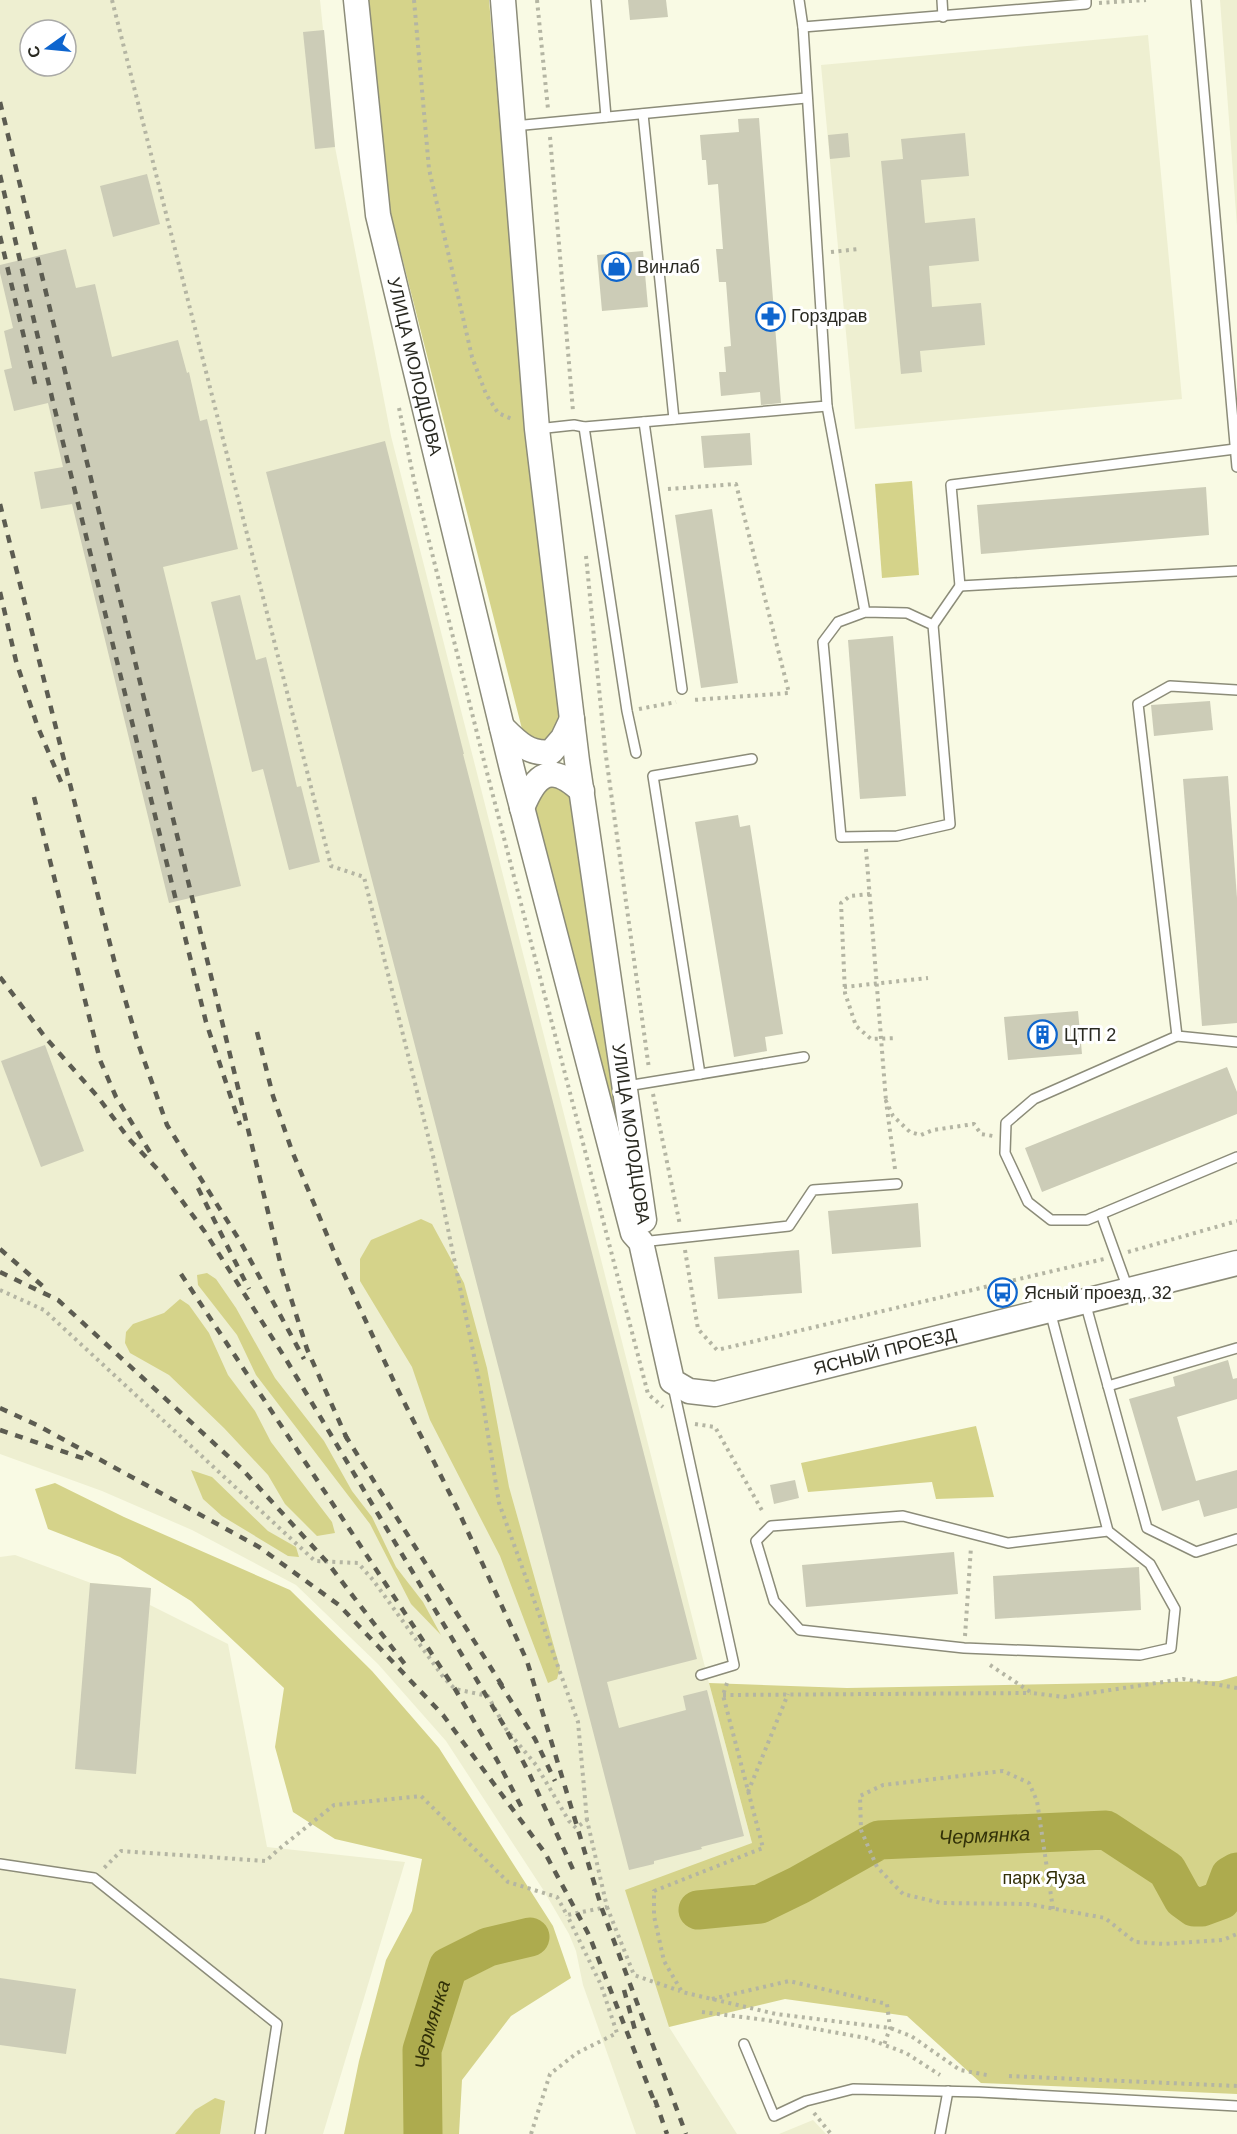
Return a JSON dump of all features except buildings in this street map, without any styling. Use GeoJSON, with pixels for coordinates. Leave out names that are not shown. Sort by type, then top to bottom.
{"type":"FeatureCollection","features":[{"type":"Feature","properties":{"kind":"street","name":"УЛИЦА МОЛОДЦОВА"},"geometry":{"type":"LineString","coordinates":[[356,0],[378,215],[522,808],[633,1233],[641,1242],[646,1234],[572,719],[537,429],[503,0]]}},
{"type":"Feature","properties":{"kind":"street"},"geometry":{"type":"LineString","coordinates":[[502,727],[521,746],[539,754],[551,752],[563,738],[572,719]]}},
{"type":"Feature","properties":{"kind":"street"},"geometry":{"type":"LineString","coordinates":[[522,808],[530,788],[542,776],[554,773],[569,779],[582,791]]}},
{"type":"Feature","properties":{"kind":"street"},"geometry":{"type":"LineString","coordinates":[[641,1242],[672,1381]]}},
{"type":"Feature","properties":{"kind":"street","name":"ЯСНЫЙ ПРОЕЗД"},"geometry":{"type":"LineString","coordinates":[[672,1381],[689,1391],[715,1394],[1237,1263]]}},
{"type":"Feature","properties":{"kind":"lane"},"geometry":{"type":"LineString","coordinates":[[596,0],[606,117]]}},
{"type":"Feature","properties":{"kind":"lane"},"geometry":{"type":"LineString","coordinates":[[799,0],[803,27],[806,98],[819,253],[827,406],[865,612]]}},
{"type":"Feature","properties":{"kind":"lane"},"geometry":{"type":"LineString","coordinates":[[942,0],[943,17]]}},
{"type":"Feature","properties":{"kind":"lane"},"geometry":{"type":"LineString","coordinates":[[1196,0],[1237,466]]}},
{"type":"Feature","properties":{"kind":"lane"},"geometry":{"type":"LineString","coordinates":[[803,27],[943,17],[1086,2]]}},
{"type":"Feature","properties":{"kind":"lane"},"geometry":{"type":"LineString","coordinates":[[514,126],[806,98]]}},
{"type":"Feature","properties":{"kind":"lane"},"geometry":{"type":"LineString","coordinates":[[643,114],[674,419]]}},
{"type":"Feature","properties":{"kind":"lane"},"geometry":{"type":"LineString","coordinates":[[537,429],[827,406]]}},
{"type":"Feature","properties":{"kind":"lane"},"geometry":{"type":"LineString","coordinates":[[644,422],[682,689]]}},
{"type":"Feature","properties":{"kind":"lane"},"geometry":{"type":"LineString","coordinates":[[584,427],[627,711],[636,753]]}},
{"type":"Feature","properties":{"kind":"lane"},"geometry":{"type":"LineString","coordinates":[[933,625],[907,613],[865,612],[838,622],[823,642],[841,837],[897,836],[950,824],[933,625],[960,586],[951,484],[1235,449]]}},
{"type":"Feature","properties":{"kind":"lane"},"geometry":{"type":"LineString","coordinates":[[960,586],[1237,571]]}},
{"type":"Feature","properties":{"kind":"lane"},"geometry":{"type":"LineString","coordinates":[[1177,1036],[1138,704],[1170,686],[1237,690]]}},
{"type":"Feature","properties":{"kind":"lane"},"geometry":{"type":"LineString","coordinates":[[700,1074],[653,776],[752,759]]}},
{"type":"Feature","properties":{"kind":"lane"},"geometry":{"type":"LineString","coordinates":[[1237,1042],[1177,1036],[1034,1099],[1006,1123],[1005,1154],[1028,1202],[1051,1220],[1087,1220],[1237,1157]]}},
{"type":"Feature","properties":{"kind":"lane"},"geometry":{"type":"LineString","coordinates":[[624,1086],[804,1057]]}},
{"type":"Feature","properties":{"kind":"lane"},"geometry":{"type":"LineString","coordinates":[[641,1242],[789,1226],[813,1190],[897,1184]]}},
{"type":"Feature","properties":{"kind":"lane"},"geometry":{"type":"LineString","coordinates":[[1101,1214],[1129,1291]]}},
{"type":"Feature","properties":{"kind":"lane"},"geometry":{"type":"LineString","coordinates":[[1085,1302],[1147,1528],[1196,1552],[1237,1539]]}},
{"type":"Feature","properties":{"kind":"lane"},"geometry":{"type":"LineString","coordinates":[[1050,1311],[1108,1531],[1150,1564],[1174,1609],[1172,1648],[1140,1655],[964,1648],[800,1630],[774,1601],[756,1541],[771,1526],[903,1516],[1008,1543],[1108,1531]]}},
{"type":"Feature","properties":{"kind":"lane"},"geometry":{"type":"LineString","coordinates":[[1108,1386],[1237,1348]]}},
{"type":"Feature","properties":{"kind":"lane"},"geometry":{"type":"LineString","coordinates":[[672,1381],[734,1665],[701,1675]]}},
{"type":"Feature","properties":{"kind":"lane"},"geometry":{"type":"LineString","coordinates":[[0,1864],[94,1878],[277,2024],[260,2134]]}},
{"type":"Feature","properties":{"kind":"lane"},"geometry":{"type":"LineString","coordinates":[[744,2044],[774,2116],[806,2101],[853,2089],[948,2091],[1237,2106]]}},
{"type":"Feature","properties":{"kind":"lane"},"geometry":{"type":"LineString","coordinates":[[940,2134],[948,2091]]}},
{"type":"Feature","properties":{"kind":"path"},"geometry":{"type":"LineString","coordinates":[[112,0],[331,866],[364,877],[433,1156],[480,1385],[499,1503],[578,1722],[587,1820],[607,1907],[634,1976],[682,1992],[776,2014],[890,2028],[912,2036],[960,2070],[986,2075],[1237,2086]]}},
{"type":"Feature","properties":{"kind":"path"},"geometry":{"type":"LineString","coordinates":[[414,0],[429,169],[472,357],[486,394],[498,413],[537,429]]}},
{"type":"Feature","properties":{"kind":"path"},"geometry":{"type":"LineString","coordinates":[[1086,2],[1146,0]]}},
{"type":"Feature","properties":{"kind":"path"},"geometry":{"type":"LineString","coordinates":[[819,253],[859,249]]}},
{"type":"Feature","properties":{"kind":"path"},"geometry":{"type":"LineString","coordinates":[[627,711],[684,701],[789,693],[736,484],[652,489]]}},
{"type":"Feature","properties":{"kind":"path"},"geometry":{"type":"LineString","coordinates":[[483,757],[648,1394],[680,1422],[715,1427],[771,1526]]}},
{"type":"Feature","properties":{"kind":"path"},"geometry":{"type":"LineString","coordinates":[[865,837],[886,1101],[897,1184]]}},
{"type":"Feature","properties":{"kind":"path"},"geometry":{"type":"LineString","coordinates":[[870,894],[850,896],[841,903],[845,993],[856,1026],[871,1039],[897,1038]]}},
{"type":"Feature","properties":{"kind":"path"},"geometry":{"type":"LineString","coordinates":[[844,987],[928,978]]}},
{"type":"Feature","properties":{"kind":"path"},"geometry":{"type":"LineString","coordinates":[[886,1101],[893,1116],[910,1132],[921,1135],[933,1130],[974,1124],[981,1134],[1006,1139]]}},
{"type":"Feature","properties":{"kind":"path"},"geometry":{"type":"LineString","coordinates":[[717,1350],[1116,1256],[1237,1221]]}},
{"type":"Feature","properties":{"kind":"path"},"geometry":{"type":"LineString","coordinates":[[0,1290],[44,1310],[315,1561],[358,1563],[373,1580],[444,1678],[455,1689],[488,1696],[506,1729],[537,1765],[569,1821],[576,1828],[587,1820]]}},
{"type":"Feature","properties":{"kind":"path"},"geometry":{"type":"LineString","coordinates":[[972,1535],[964,1648],[1032,1693]]}},
{"type":"Feature","properties":{"kind":"path"},"geometry":{"type":"LineString","coordinates":[[682,1992],[664,1961],[654,1916],[654,1891],[762,1848],[723,1695],[734,1665]]}},
{"type":"Feature","properties":{"kind":"path"},"geometry":{"type":"LineString","coordinates":[[723,1695],[1032,1693],[1064,1697],[1183,1678],[1237,1688]]}},
{"type":"Feature","properties":{"kind":"path"},"geometry":{"type":"LineString","coordinates":[[748,1793],[788,1694]]}},
{"type":"Feature","properties":{"kind":"path"},"geometry":{"type":"LineString","coordinates":[[1053,1909],[1037,1801],[1029,1783],[1003,1771],[883,1785],[860,1796],[861,1830],[877,1867],[903,1894],[941,1903],[1028,1904],[1053,1909],[1105,1918],[1136,1942],[1164,1944],[1223,1940],[1237,1934]]}},
{"type":"Feature","properties":{"kind":"path"},"geometry":{"type":"LineString","coordinates":[[94,1878],[121,1851],[266,1861],[334,1805],[421,1796],[508,1882],[557,1897],[601,1985],[617,2032],[577,2053],[550,2074],[531,2134]]}},
{"type":"Feature","properties":{"kind":"path"},"geometry":{"type":"LineString","coordinates":[[567,1916],[607,1907]]}},
{"type":"Feature","properties":{"kind":"path"},"geometry":{"type":"LineString","coordinates":[[711,1999],[789,1981],[887,2004],[890,2028],[884,2045]]}},
{"type":"Feature","properties":{"kind":"path"},"geometry":{"type":"LineString","coordinates":[[702,2012],[766,2020],[866,2038],[906,2053],[944,2078]]}},
{"type":"Feature","properties":{"kind":"shaded area"},"geometry":{"type":"Polygon","coordinates":[[[0,0],[320,0],[335,147],[391,436],[709,1683],[752,1843],[669,2027],[737,2134],[636,2134],[583,1985],[576,1951],[569,1934],[544,1891],[446,1741],[378,1664],[296,1585],[192,1530],[102,1491],[0,1454],[0,0]]]}},
{"type":"Feature","properties":{"kind":"shaded area"},"geometry":{"type":"Polygon","coordinates":[[[1220,0],[1237,0],[1237,226],[1220,0]]]}},
{"type":"Feature","properties":{"kind":"shaded area"},"geometry":{"type":"Polygon","coordinates":[[[1148,35],[1182,399],[855,429],[821,65],[1148,35]]]}},
{"type":"Feature","properties":{"kind":"shaded area"},"geometry":{"type":"Polygon","coordinates":[[[15,1555],[91,1583],[151,1588],[150,1605],[228,1644],[267,1847],[405,1862],[323,2134],[0,2134],[0,1557],[15,1555]]]}},
{"type":"Feature","properties":{"kind":"shaded area"},"geometry":{"type":"Polygon","coordinates":[[[813,2120],[826,2134],[779,2134],[813,2120]]]}},
{"type":"Feature","properties":{"kind":"green space"},"geometry":{"type":"Polygon","coordinates":[[[368,0],[489,0],[528,441],[566,718],[557,734],[542,743],[528,738],[522,729],[390,210],[368,0]]]}},
{"type":"Feature","properties":{"kind":"green space"},"geometry":{"type":"Polygon","coordinates":[[[912,481],[919,575],[882,578],[875,484],[912,481]]]}},
{"type":"Feature","properties":{"kind":"green space"},"geometry":{"type":"Polygon","coordinates":[[[557,784],[573,796],[619,1138],[534,803],[543,786],[557,784]]]}},
{"type":"Feature","properties":{"kind":"green space"},"geometry":{"type":"Polygon","coordinates":[[[421,1219],[432,1224],[464,1283],[487,1368],[509,1487],[560,1668],[557,1679],[548,1683],[500,1556],[430,1420],[412,1367],[360,1281],[360,1259],[371,1240],[421,1219]]]}},
{"type":"Feature","properties":{"kind":"green space"},"geometry":{"type":"Polygon","coordinates":[[[207,1273],[216,1279],[236,1308],[275,1378],[324,1441],[352,1491],[372,1517],[396,1567],[423,1602],[441,1635],[411,1604],[370,1524],[256,1375],[237,1335],[198,1285],[197,1275],[207,1273]]]}},
{"type":"Feature","properties":{"kind":"green space"},"geometry":{"type":"Polygon","coordinates":[[[180,1299],[189,1305],[209,1333],[228,1375],[255,1411],[271,1442],[332,1522],[335,1533],[317,1536],[285,1504],[268,1475],[224,1428],[169,1375],[130,1353],[125,1343],[126,1332],[133,1324],[164,1313],[180,1299]]]}},
{"type":"Feature","properties":{"kind":"green space"},"geometry":{"type":"Polygon","coordinates":[[[976,1426],[994,1497],[936,1499],[932,1482],[808,1492],[801,1463],[976,1426]]]}},
{"type":"Feature","properties":{"kind":"green space"},"geometry":{"type":"Polygon","coordinates":[[[191,1470],[212,1477],[268,1531],[296,1547],[299,1557],[288,1556],[222,1516],[203,1499],[191,1470]]]}},
{"type":"Feature","properties":{"kind":"green space"},"geometry":{"type":"Polygon","coordinates":[[[55,1483],[124,1517],[290,1590],[372,1671],[439,1748],[553,1926],[571,1978],[511,2016],[462,2080],[459,2134],[344,2134],[359,2061],[386,1960],[412,1911],[422,1859],[335,1839],[293,1812],[275,1747],[284,1688],[191,1601],[120,1557],[48,1529],[35,1489],[55,1483]]]}},
{"type":"Feature","properties":{"kind":"green space","name":"парк Яуза"},"geometry":{"type":"Polygon","coordinates":[[[1237,1676],[1237,2094],[981,2083],[907,2016],[785,1999],[669,2027],[625,1890],[752,1843],[709,1683],[847,1688],[1219,1681],[1237,1676]]]}},
{"type":"Feature","properties":{"kind":"green space"},"geometry":{"type":"Polygon","coordinates":[[[215,2098],[225,2101],[220,2134],[175,2134],[195,2110],[215,2098]]]}},
{"type":"Feature","properties":{"kind":"waterway","name":"Чермянка"},"geometry":{"type":"LineString","coordinates":[[698,1910],[760,1904],[879,1840],[1106,1830],[1167,1870],[1183,1899],[1194,1907],[1202,1907],[1221,1900],[1230,1876],[1237,1872]]}},
{"type":"Feature","properties":{"kind":"waterway","name":"Чермянка"},"geometry":{"type":"LineString","coordinates":[[423,2134],[422,2050],[448,1967],[488,1947],[530,1937]]}},
{"type":"Feature","properties":{"kind":"railway"},"geometry":{"type":"LineString","coordinates":[[0,102],[282,1270],[307,1349],[348,1441]]}},
{"type":"Feature","properties":{"kind":"railway"},"geometry":{"type":"LineString","coordinates":[[0,175],[53,402],[206,1022],[240,1125]]}},
{"type":"Feature","properties":{"kind":"railway"},"geometry":{"type":"LineString","coordinates":[[0,236],[36,388]]}},
{"type":"Feature","properties":{"kind":"railway"},"geometry":{"type":"LineString","coordinates":[[0,504],[117,972],[138,1043],[167,1125],[240,1241],[304,1359]]}},
{"type":"Feature","properties":{"kind":"railway"},"geometry":{"type":"LineString","coordinates":[[0,592],[16,661],[37,725],[64,789]]}},
{"type":"Feature","properties":{"kind":"railway"},"geometry":{"type":"LineString","coordinates":[[34,797],[100,1060],[116,1097],[151,1154]]}},
{"type":"Feature","properties":{"kind":"railway"},"geometry":{"type":"LineString","coordinates":[[0,977],[45,1037],[98,1097],[129,1139],[163,1175],[205,1232],[287,1361],[506,1729],[529,1773],[576,1876]]}},
{"type":"Feature","properties":{"kind":"railway"},"geometry":{"type":"LineString","coordinates":[[257,1032],[273,1096],[292,1151],[337,1259],[396,1386],[457,1508],[527,1661],[602,1909],[686,2134]]}},
{"type":"Feature","properties":{"kind":"railway"},"geometry":{"type":"LineString","coordinates":[[198,1188],[249,1289]]}},
{"type":"Feature","properties":{"kind":"railway"},"geometry":{"type":"LineString","coordinates":[[0,1249],[45,1288]]}},
{"type":"Feature","properties":{"kind":"railway"},"geometry":{"type":"LineString","coordinates":[[0,1272],[58,1300],[242,1469],[327,1562],[407,1667]]}},
{"type":"Feature","properties":{"kind":"railway"},"geometry":{"type":"LineString","coordinates":[[181,1274],[455,1689],[497,1760],[523,1810]]}},
{"type":"Feature","properties":{"kind":"railway"},"geometry":{"type":"LineString","coordinates":[[0,1408],[37,1425],[259,1547],[339,1605],[443,1715],[545,1853],[589,1935],[656,2106]]}},
{"type":"Feature","properties":{"kind":"railway"},"geometry":{"type":"LineString","coordinates":[[0,1430],[88,1460]]}},
{"type":"Feature","properties":{"kind":"railway"},"geometry":{"type":"LineString","coordinates":[[345,1435],[503,1687]]}},
{"type":"Feature","properties":{"kind":"railway"},"geometry":{"type":"LineString","coordinates":[[499,1682],[535,1739],[555,1781]]}},
{"type":"Feature","properties":{"kind":"railway"},"geometry":{"type":"LineString","coordinates":[[624,1990],[635,2030]]}},
{"type":"Feature","properties":{"kind":"railway"},"geometry":{"type":"LineString","coordinates":[[655,2100],[667,2134]]}},
{"type":"Feature","properties":{"kind":"place","name":"Винлаб"},"geometry":{"type":"Point","coordinates":[616,267]}},
{"type":"Feature","properties":{"kind":"place","name":"Горздрав"},"geometry":{"type":"Point","coordinates":[770,316]}},
{"type":"Feature","properties":{"kind":"place","name":"ЦТП 2"},"geometry":{"type":"Point","coordinates":[1043,1035]}},
{"type":"Feature","properties":{"kind":"place","name":"Ясный проезд, 32"},"geometry":{"type":"Point","coordinates":[1003,1293]}}]}
